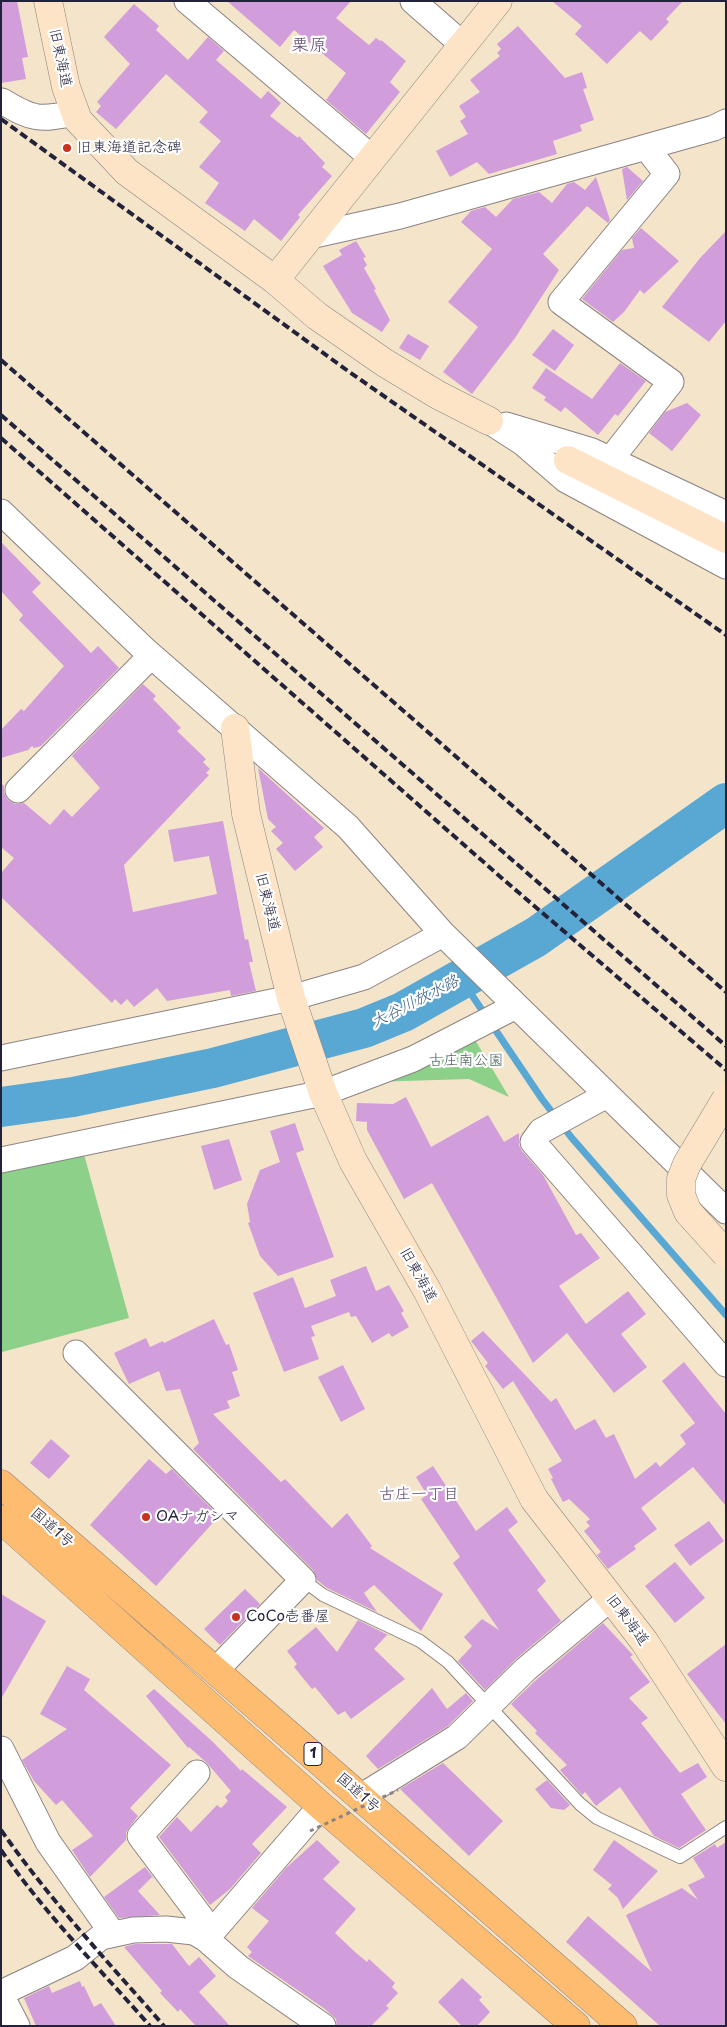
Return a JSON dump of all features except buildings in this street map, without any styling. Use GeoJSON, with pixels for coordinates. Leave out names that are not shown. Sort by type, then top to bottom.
{"type":"FeatureCollection","features":[{"type":"Feature","properties":{"kind":"highway","name":"国道1号"},"geometry":{"type":"LineString","coordinates":[[1,1484],[362,1796],[623,2026]]}},
{"type":"Feature","properties":{"kind":"highway","name":"国道1号"},"geometry":{"type":"LineString","coordinates":[[1,1519],[322,1806],[576,2026]]}},
{"type":"Feature","properties":{"kind":"street","name":"旧東海道"},"geometry":{"type":"LineString","coordinates":[[48,1],[66,87],[78,120],[127,172],[275,280],[317,316],[385,363],[438,395],[489,421]]}},
{"type":"Feature","properties":{"kind":"street"},"geometry":{"type":"LineString","coordinates":[[187,1],[371,157]]}},
{"type":"Feature","properties":{"kind":"street"},"geometry":{"type":"LineString","coordinates":[[413,1],[462,44]]}},
{"type":"Feature","properties":{"kind":"street"},"geometry":{"type":"LineString","coordinates":[[275,280],[371,157],[498,1]]}},
{"type":"Feature","properties":{"kind":"street"},"geometry":{"type":"LineString","coordinates":[[2,101],[26,116],[47,119],[75,113]]}},
{"type":"Feature","properties":{"kind":"street"},"geometry":{"type":"LineString","coordinates":[[310,236],[400,216],[714,128],[726,122]]}},
{"type":"Feature","properties":{"kind":"street"},"geometry":{"type":"LineString","coordinates":[[611,459],[671,382],[561,302],[668,174],[646,147]]}},
{"type":"Feature","properties":{"kind":"street"},"geometry":{"type":"LineString","coordinates":[[489,421],[562,440],[611,459],[726,514]]}},
{"type":"Feature","properties":{"kind":"street"},"geometry":{"type":"LineString","coordinates":[[489,421],[726,539]]}},
{"type":"Feature","properties":{"kind":"street"},"geometry":{"type":"LineString","coordinates":[[489,421],[523,443],[566,480],[726,566]]}},
{"type":"Feature","properties":{"kind":"street"},"geometry":{"type":"LineString","coordinates":[[1,512],[151,656],[348,827],[447,938],[726,1211]]}},
{"type":"Feature","properties":{"kind":"street"},"geometry":{"type":"LineString","coordinates":[[18,790],[151,656]]}},
{"type":"Feature","properties":{"kind":"street","name":"旧東海道"},"geometry":{"type":"LineString","coordinates":[[235,728],[246,814],[291,998],[323,1093],[353,1161],[428,1292],[534,1499],[644,1640],[726,1767]]}},
{"type":"Feature","properties":{"kind":"street"},"geometry":{"type":"LineString","coordinates":[[1,1058],[291,998],[364,977],[447,938]]}},
{"type":"Feature","properties":{"kind":"street"},"geometry":{"type":"LineString","coordinates":[[1,1160],[323,1093],[413,1058],[512,1003]]}},
{"type":"Feature","properties":{"kind":"street"},"geometry":{"type":"LineString","coordinates":[[607,1095],[541,1131],[533,1142],[726,1364]]}},
{"type":"Feature","properties":{"kind":"street"},"geometry":{"type":"LineString","coordinates":[[726,1099],[686,1164],[681,1179],[681,1195],[688,1212],[726,1254]]}},
{"type":"Feature","properties":{"kind":"street"},"geometry":{"type":"LineString","coordinates":[[76,1353],[303,1580],[216,1670]]}},
{"type":"Feature","properties":{"kind":"street"},"geometry":{"type":"LineString","coordinates":[[362,1796],[457,1737],[526,1669],[611,1598]]}},
{"type":"Feature","properties":{"kind":"street"},"geometry":{"type":"LineString","coordinates":[[1,1749],[48,1842],[113,1934]]}},
{"type":"Feature","properties":{"kind":"street"},"geometry":{"type":"LineString","coordinates":[[197,1773],[140,1836],[209,1936],[238,1967],[323,2026]]}},
{"type":"Feature","properties":{"kind":"street"},"geometry":{"type":"LineString","coordinates":[[209,1936],[322,1806]]}},
{"type":"Feature","properties":{"kind":"street"},"geometry":{"type":"LineString","coordinates":[[17,2026],[1,1994],[75,1958],[101,1937],[132,1930],[166,1929],[194,1932],[209,1936]]}},
{"type":"Feature","properties":{"kind":"lane"},"geometry":{"type":"LineString","coordinates":[[303,1580],[323,1595],[420,1641],[448,1662],[580,1804],[597,1818],[680,1857],[726,1827]]}},
{"type":"Feature","properties":{"kind":"path"},"geometry":{"type":"LineString","coordinates":[[310,1830],[398,1790]]}},
{"type":"Feature","properties":{"kind":"green space","name":"古庄南公園"},"geometry":{"type":"Polygon","coordinates":[[[474,1038],[509,1097],[469,1079],[371,1082],[474,1038]]]}},
{"type":"Feature","properties":{"kind":"green space"},"geometry":{"type":"Polygon","coordinates":[[[82,1147],[129,1318],[2,1352],[1,1169],[82,1147]]]}},
{"type":"Feature","properties":{"kind":"waterway","name":"大谷川放水路"},"geometry":{"type":"LineString","coordinates":[[1,1107],[73,1097],[213,1068],[364,1028],[403,1012],[536,937],[726,803]]}},
{"type":"Feature","properties":{"kind":"waterway"},"geometry":{"type":"LineString","coordinates":[[461,979],[542,1099],[571,1137],[726,1315]]}},
{"type":"Feature","properties":{"kind":"railway"},"geometry":{"type":"LineString","coordinates":[[1,119],[348,371],[726,635]]}},
{"type":"Feature","properties":{"kind":"railway"},"geometry":{"type":"LineString","coordinates":[[1,360],[726,992]]}},
{"type":"Feature","properties":{"kind":"railway"},"geometry":{"type":"LineString","coordinates":[[1,415],[726,1046]]}},
{"type":"Feature","properties":{"kind":"railway"},"geometry":{"type":"LineString","coordinates":[[1,438],[504,880],[726,1070]]}},
{"type":"Feature","properties":{"kind":"railway"},"geometry":{"type":"LineString","coordinates":[[1,1830],[59,1906],[164,2026]]}},
{"type":"Feature","properties":{"kind":"railway"},"geometry":{"type":"LineString","coordinates":[[1,1850],[54,1919],[150,2026]]}},
{"type":"Feature","properties":{"kind":"place","name":"旧東海道記念碑"},"geometry":{"type":"Point","coordinates":[67,148]}},
{"type":"Feature","properties":{"kind":"place","name":"OAナガシマ"},"geometry":{"type":"Point","coordinates":[146,1517]}},
{"type":"Feature","properties":{"kind":"place","name":"CoCo壱番屋"},"geometry":{"type":"Point","coordinates":[236,1617]}},
{"type":"Feature","properties":{"kind":"district","name":"栗原"},"geometry":{"type":"Point","coordinates":[309,46]}},
{"type":"Feature","properties":{"kind":"district","name":"古庄一丁目"},"geometry":{"type":"Point","coordinates":[419,1495]}}]}
